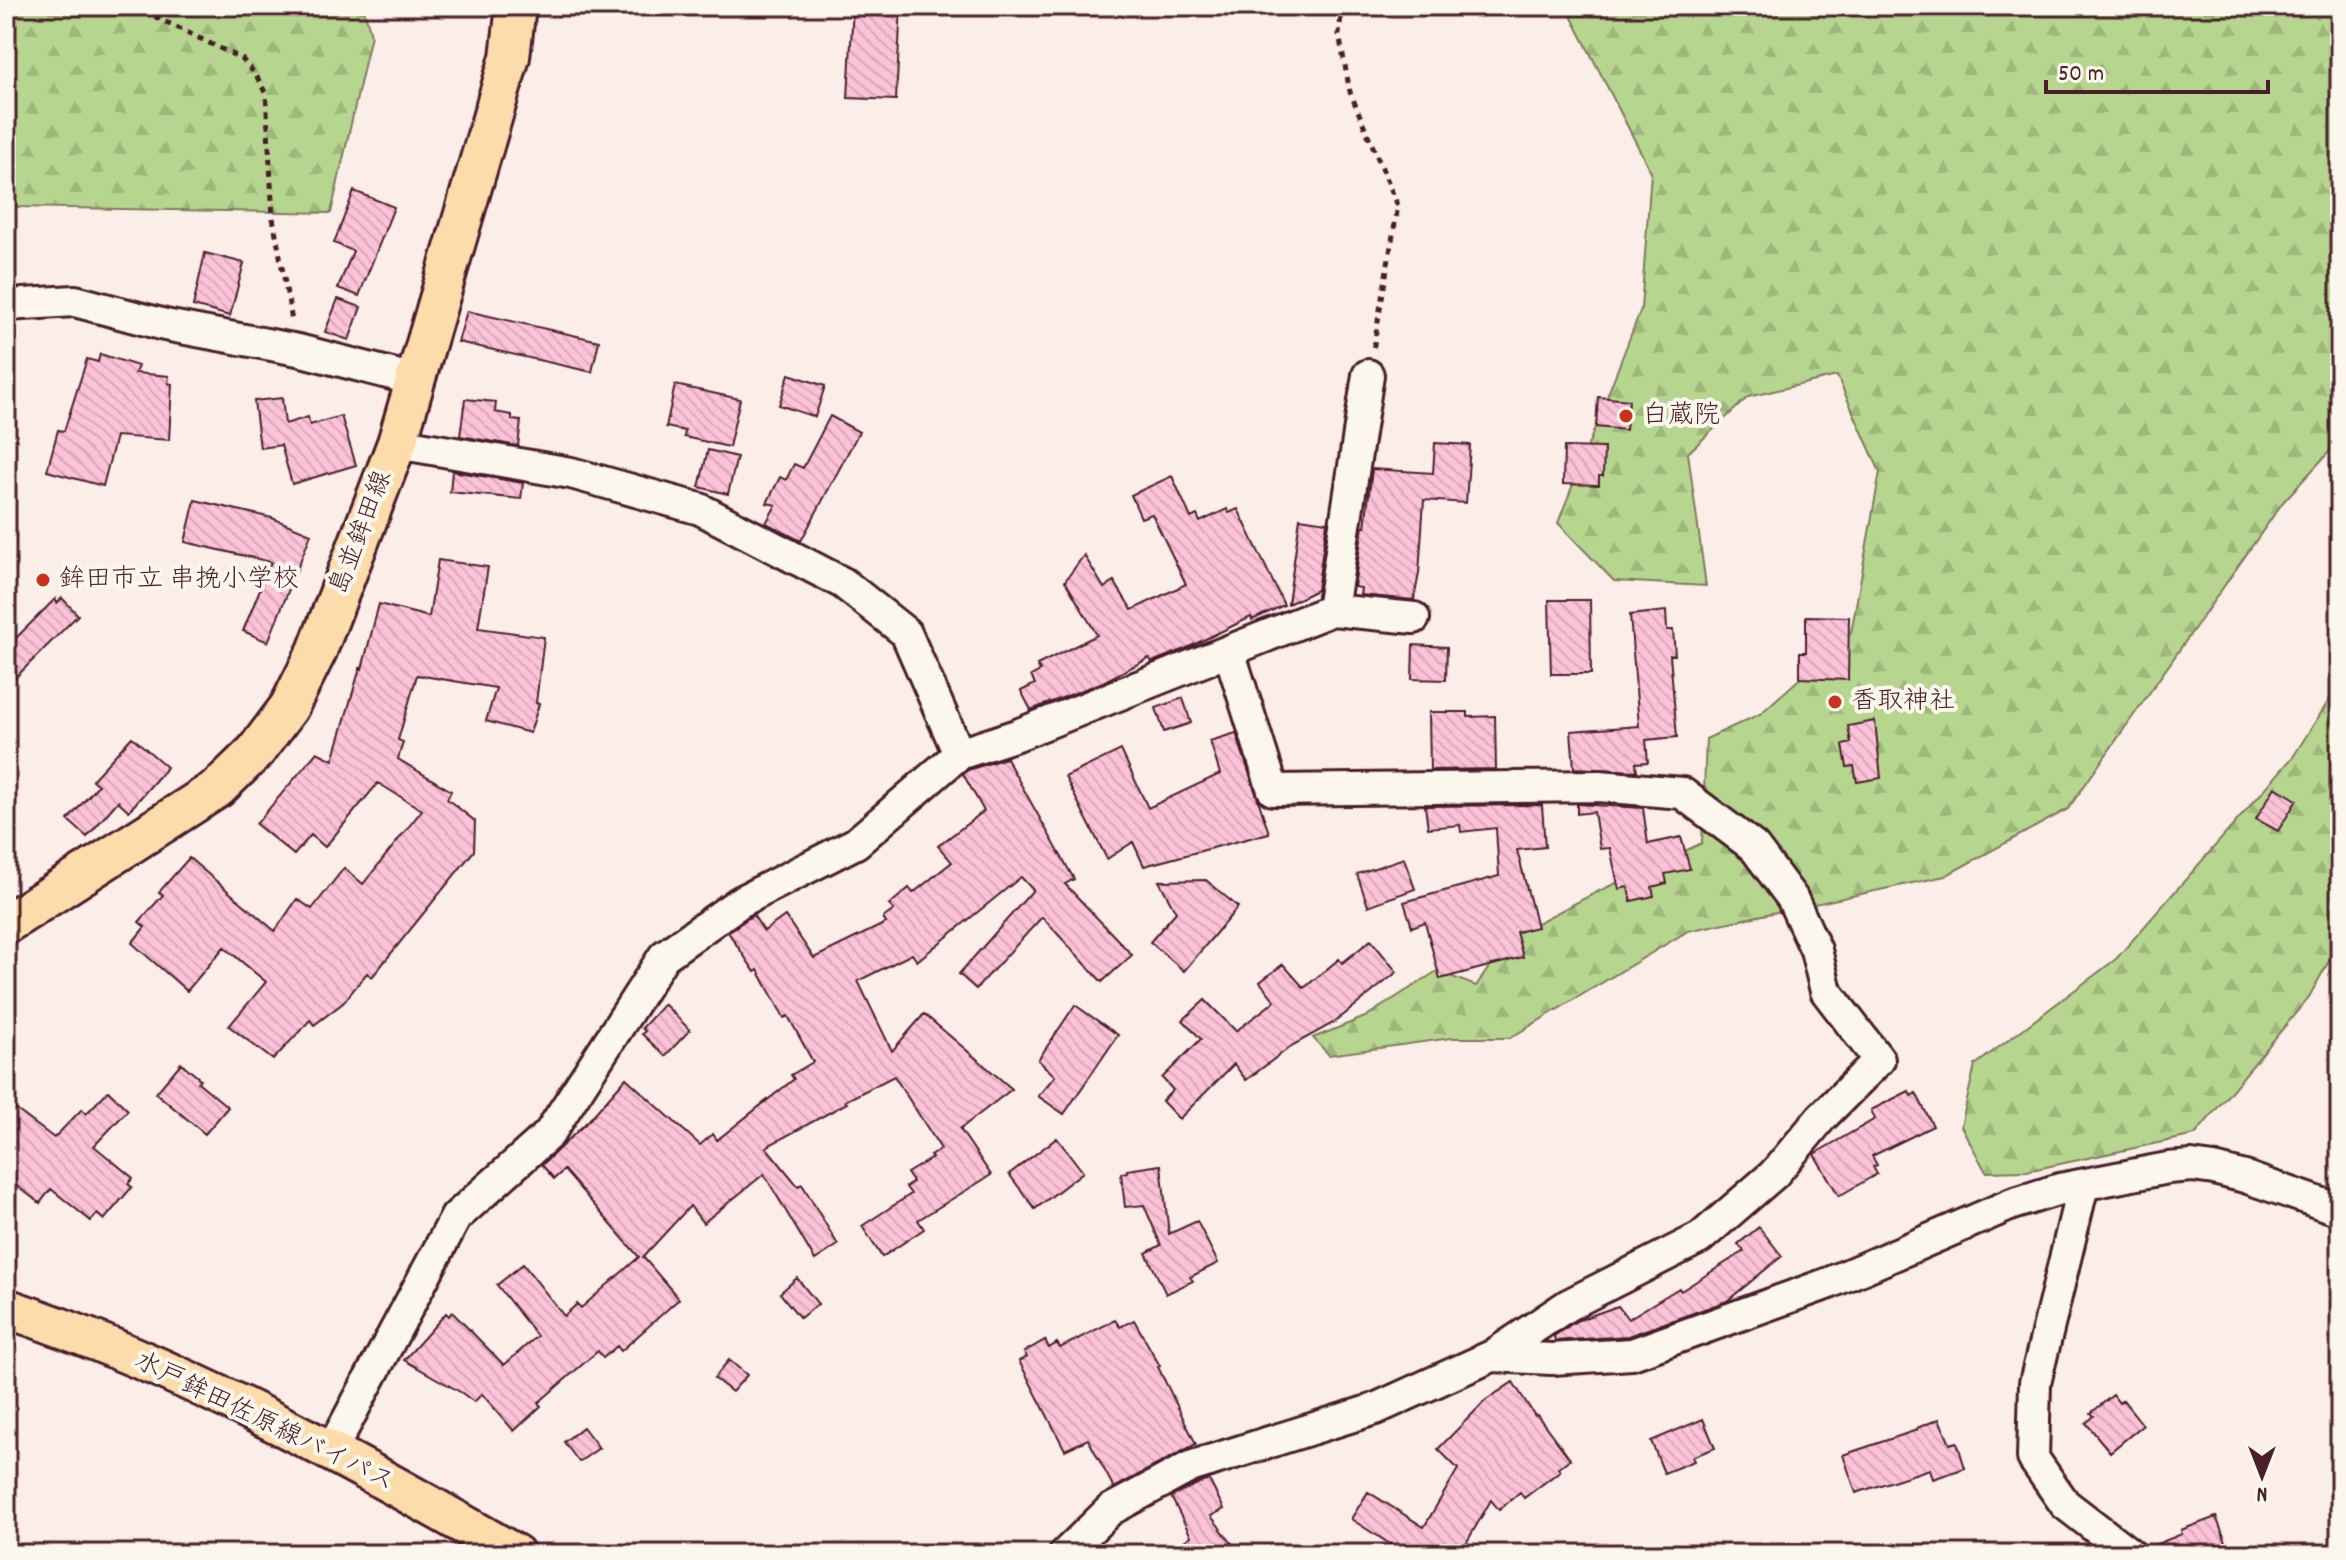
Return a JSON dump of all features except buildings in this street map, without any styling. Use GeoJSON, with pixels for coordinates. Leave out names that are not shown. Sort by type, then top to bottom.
{"type":"FeatureCollection","features":[{"type":"Feature","properties":{"kind":"main road","name":"島並鉾田線"},"geometry":{"type":"LineString","coordinates":[[6,924],[218,788],[256,751],[289,707],[317,651],[397,443],[510,57],[516,6]]}},
{"type":"Feature","properties":{"kind":"main road","name":"水戸鉾田佐原線バイパス"},"geometry":{"type":"LineString","coordinates":[[6,1308],[117,1350],[213,1393],[331,1451],[475,1545],[515,1554]]}},
{"type":"Feature","properties":{"kind":"street"},"geometry":{"type":"LineString","coordinates":[[6,305],[75,301],[165,325],[298,350],[415,380]]}},
{"type":"Feature","properties":{"kind":"street"},"geometry":{"type":"LineString","coordinates":[[1332,610],[1368,375]]}},
{"type":"Feature","properties":{"kind":"street"},"geometry":{"type":"LineString","coordinates":[[397,443],[571,473],[700,509],[843,583],[906,633],[959,754]]}},
{"type":"Feature","properties":{"kind":"street"},"geometry":{"type":"LineString","coordinates":[[331,1451],[456,1217],[549,1134],[664,956],[740,902],[856,843],[959,754],[1017,735],[1332,610],[1414,618]]}},
{"type":"Feature","properties":{"kind":"street"},"geometry":{"type":"LineString","coordinates":[[1065,1554],[1110,1510],[1190,1467],[1375,1409],[1492,1356],[1568,1305],[1700,1238],[1774,1174],[1821,1118],[1879,1060],[1826,991],[1816,950],[1792,898],[1754,847],[1682,793],[1599,786],[1273,790],[1229,651]]}},
{"type":"Feature","properties":{"kind":"street"},"geometry":{"type":"LineString","coordinates":[[1492,1356],[1552,1359],[1632,1354],[1829,1283],[2012,1204],[2060,1189],[2156,1170],[2192,1166],[2214,1169],[2340,1210]]}},
{"type":"Feature","properties":{"kind":"street"},"geometry":{"type":"LineString","coordinates":[[2083,1185],[2035,1383],[2033,1458],[2065,1504],[2130,1554]]}},
{"type":"Feature","properties":{"kind":"path"},"geometry":{"type":"LineString","coordinates":[[133,6],[242,59],[256,75],[266,94],[273,218],[298,350]]}},
{"type":"Feature","properties":{"kind":"path"},"geometry":{"type":"LineString","coordinates":[[1342,6],[1339,34],[1350,92],[1398,206],[1368,375]]}},
{"type":"Feature","properties":{"kind":"green space"},"geometry":{"type":"Polygon","coordinates":[[[6,6],[363,6],[371,35],[331,213],[18,207],[6,185],[6,6]]]}},
{"type":"Feature","properties":{"kind":"green space"},"geometry":{"type":"Polygon","coordinates":[[[1566,6],[2340,6],[2340,440],[2283,502],[2068,809],[1945,876],[1688,931],[1510,1038],[1451,1038],[1329,1055],[1313,1038],[1365,1017],[1437,971],[1476,986],[1510,937],[1702,843],[1706,739],[1760,714],[1851,633],[1880,472],[1837,376],[1748,397],[1688,453],[1706,586],[1614,581],[1558,523],[1641,309],[1651,172],[1566,6]]]}},
{"type":"Feature","properties":{"kind":"green space"},"geometry":{"type":"Polygon","coordinates":[[[2340,683],[2340,941],[2309,997],[2195,1135],[2027,1171],[1986,1172],[1961,1126],[1975,1065],[2116,959],[2293,757],[2340,683]]]}},
{"type":"Feature","properties":{"kind":"place","name":"白蔵院"},"geometry":{"type":"Point","coordinates":[1626,416]}},
{"type":"Feature","properties":{"kind":"place","name":"鉾田市立 串挽小学校"},"geometry":{"type":"Point","coordinates":[43,580]}},
{"type":"Feature","properties":{"kind":"place","name":"香取神社"},"geometry":{"type":"Point","coordinates":[1835,702]}}]}
